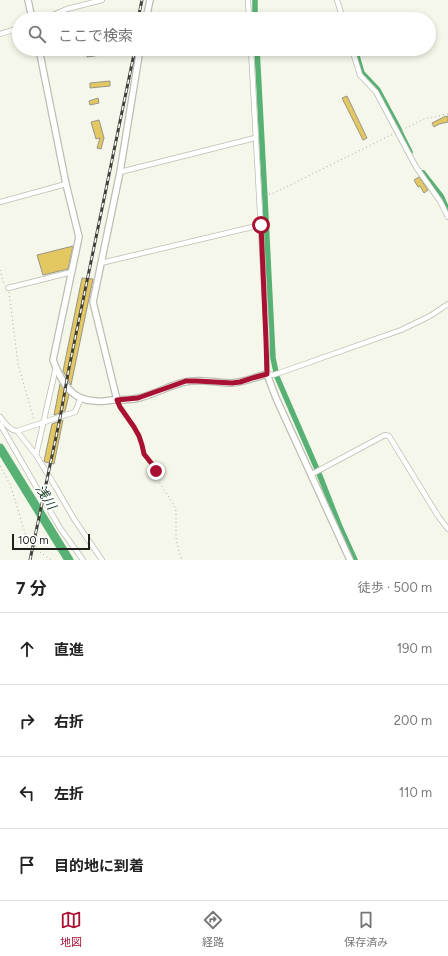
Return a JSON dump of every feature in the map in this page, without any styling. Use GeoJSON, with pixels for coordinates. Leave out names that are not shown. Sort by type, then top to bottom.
{"type":"FeatureCollection","features":[{"type":"Feature","properties":{"kind":"street"},"geometry":{"type":"LineString","coordinates":[[28,0],[31,12]]}},
{"type":"Feature","properties":{"kind":"street"},"geometry":{"type":"LineString","coordinates":[[61,12],[102,0]]}},
{"type":"Feature","properties":{"kind":"street"},"geometry":{"type":"LineString","coordinates":[[147,12],[150,0]]}},
{"type":"Feature","properties":{"kind":"street"},"geometry":{"type":"LineString","coordinates":[[248,0],[249,12]]}},
{"type":"Feature","properties":{"kind":"street"},"geometry":{"type":"LineString","coordinates":[[336,0],[340,12]]}},
{"type":"Feature","properties":{"kind":"street"},"geometry":{"type":"LineString","coordinates":[[0,34],[12,30]]}},
{"type":"Feature","properties":{"kind":"street"},"geometry":{"type":"LineString","coordinates":[[40,56],[66,184],[79,237],[54,360],[59,375],[73,394],[96,402],[138,398],[186,381],[232,383],[279,373],[400,330],[430,316],[448,304]]}},
{"type":"Feature","properties":{"kind":"street"},"geometry":{"type":"LineString","coordinates":[[117,400],[93,302],[120,172],[139,56]]}},
{"type":"Feature","properties":{"kind":"street"},"geometry":{"type":"LineString","coordinates":[[251,56],[266,340],[270,374],[276,398],[313,474],[350,560]]}},
{"type":"Feature","properties":{"kind":"street"},"geometry":{"type":"LineString","coordinates":[[354,56],[360,75],[376,92],[416,167],[440,201],[448,217]]}},
{"type":"Feature","properties":{"kind":"street"},"geometry":{"type":"LineString","coordinates":[[120,172],[255,138]]}},
{"type":"Feature","properties":{"kind":"street"},"geometry":{"type":"LineString","coordinates":[[0,202],[66,184]]}},
{"type":"Feature","properties":{"kind":"street"},"geometry":{"type":"LineString","coordinates":[[102,263],[261,225]]}},
{"type":"Feature","properties":{"kind":"street"},"geometry":{"type":"LineString","coordinates":[[8,288],[72,272]]}},
{"type":"Feature","properties":{"kind":"street"},"geometry":{"type":"LineString","coordinates":[[36,455],[56,366]]}},
{"type":"Feature","properties":{"kind":"street"},"geometry":{"type":"LineString","coordinates":[[17,431],[75,412],[81,398]]}},
{"type":"Feature","properties":{"kind":"street"},"geometry":{"type":"LineString","coordinates":[[0,417],[13,430],[17,431],[36,455],[74,519],[102,560]]}},
{"type":"Feature","properties":{"kind":"street"},"geometry":{"type":"LineString","coordinates":[[0,424],[60,528],[83,560]]}},
{"type":"Feature","properties":{"kind":"street"},"geometry":{"type":"LineString","coordinates":[[313,474],[385,435],[389,436],[438,516],[448,529]]}},
{"type":"Feature","properties":{"kind":"path"},"geometry":{"type":"LineString","coordinates":[[262,195],[274,193],[424,119],[448,114]]}},
{"type":"Feature","properties":{"kind":"path"},"geometry":{"type":"LineString","coordinates":[[0,270],[4,283],[8,288],[18,364],[35,424]]}},
{"type":"Feature","properties":{"kind":"path"},"geometry":{"type":"LineString","coordinates":[[117,400],[139,436],[144,454],[152,464],[159,482],[174,505],[176,511],[176,538],[182,560]]}},
{"type":"Feature","properties":{"kind":"path"},"geometry":{"type":"LineString","coordinates":[[0,466],[10,484],[25,533],[40,552],[51,560]]}},
{"type":"Feature","properties":{"kind":"building"},"geometry":{"type":"Polygon","coordinates":[[[110,81],[110,86],[90,88],[90,83],[110,81]]]}},
{"type":"Feature","properties":{"kind":"building"},"geometry":{"type":"Polygon","coordinates":[[[347,96],[367,138],[363,140],[342,98],[347,96]]]}},
{"type":"Feature","properties":{"kind":"building"},"geometry":{"type":"Polygon","coordinates":[[[98,98],[99,103],[90,105],[89,101],[98,98]]]}},
{"type":"Feature","properties":{"kind":"building"},"geometry":{"type":"Polygon","coordinates":[[[448,116],[448,122],[434,127],[432,123],[448,116]]]}},
{"type":"Feature","properties":{"kind":"building"},"geometry":{"type":"Polygon","coordinates":[[[99,120],[104,138],[101,149],[97,148],[100,138],[96,139],[91,122],[99,120]]]}},
{"type":"Feature","properties":{"kind":"building"},"geometry":{"type":"Polygon","coordinates":[[[419,177],[428,190],[424,193],[414,180],[419,177]]]}},
{"type":"Feature","properties":{"kind":"building"},"geometry":{"type":"Polygon","coordinates":[[[73,246],[68,269],[43,275],[37,255],[73,246]]]}},
{"type":"Feature","properties":{"kind":"building"},"geometry":{"type":"Polygon","coordinates":[[[82,278],[93,279],[71,385],[63,371],[82,278]]]}},
{"type":"Feature","properties":{"kind":"building"},"geometry":{"type":"Polygon","coordinates":[[[60,384],[69,395],[65,411],[54,415],[60,384]]]}},
{"type":"Feature","properties":{"kind":"building"},"geometry":{"type":"Polygon","coordinates":[[[63,420],[54,464],[45,462],[52,424],[63,420]]]}},
{"type":"Feature","properties":{"kind":"waterway"},"geometry":{"type":"LineString","coordinates":[[255,0],[255,12]]}},
{"type":"Feature","properties":{"kind":"waterway"},"geometry":{"type":"LineString","coordinates":[[257,56],[273,358],[277,377],[355,560]]}},
{"type":"Feature","properties":{"kind":"waterway"},"geometry":{"type":"LineString","coordinates":[[357,56],[362,73],[378,90],[399,129]]}},
{"type":"Feature","properties":{"kind":"waterway"},"geometry":{"type":"LineString","coordinates":[[400,132],[410,152]]}},
{"type":"Feature","properties":{"kind":"waterway"},"geometry":{"type":"LineString","coordinates":[[423,173],[441,196],[448,211]]}},
{"type":"Feature","properties":{"kind":"waterway","name":"浅川"},"geometry":{"type":"LineString","coordinates":[[0,448],[69,560]]}},
{"type":"Feature","properties":{"kind":"railway"},"geometry":{"type":"LineString","coordinates":[[139,12],[142,0]]}},
{"type":"Feature","properties":{"kind":"railway"},"geometry":{"type":"LineString","coordinates":[[30,560],[134,56]]}},
{"type":"Feature","properties":{"kind":"route"},"geometry":{"type":"LineString","coordinates":[[156,471],[144,454],[139,436],[124,414],[117,400],[138,398],[186,381],[232,383],[267,374],[261,225]]}}]}
